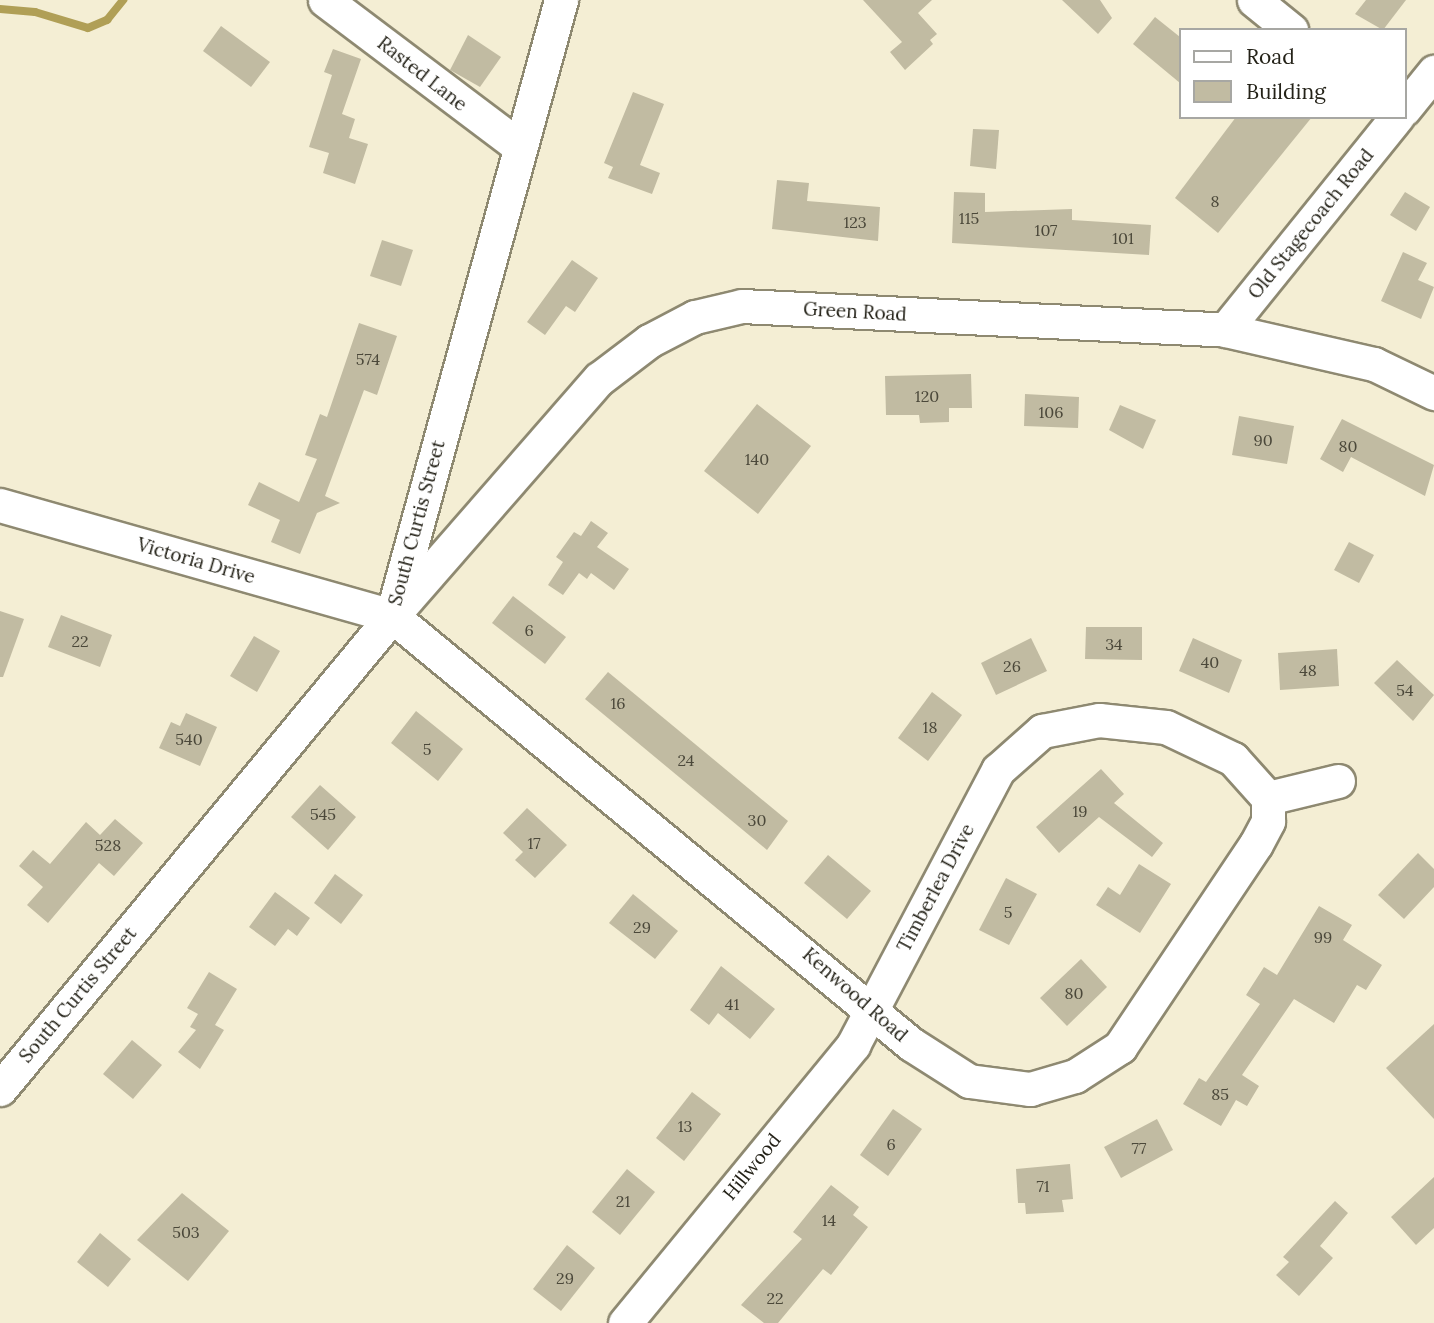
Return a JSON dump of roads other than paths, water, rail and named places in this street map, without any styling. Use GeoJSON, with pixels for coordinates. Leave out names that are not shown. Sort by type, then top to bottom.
{"type":"FeatureCollection","features":[{"type":"Feature","properties":{"kind":"street","name":"Rasted Lane"},"geometry":{"type":"LineString","coordinates":[[326,0],[520,147]]}},
{"type":"Feature","properties":{"kind":"street","name":"South Curtis Street"},"geometry":{"type":"LineString","coordinates":[[0,1090],[391,616],[561,0]]}},
{"type":"Feature","properties":{"kind":"street"},"geometry":{"type":"LineString","coordinates":[[1254,0],[1289,28]]}},
{"type":"Feature","properties":{"kind":"street"},"geometry":{"type":"LineString","coordinates":[[1406,106],[1434,72]]}},
{"type":"Feature","properties":{"kind":"street","name":"Old Stagecoach Road"},"geometry":{"type":"LineString","coordinates":[[1225,330],[1395,119]]}},
{"type":"Feature","properties":{"kind":"street","name":"Green Road"},"geometry":{"type":"LineString","coordinates":[[391,616],[600,379],[649,341],[695,317],[742,306],[1225,330],[1374,364],[1434,393]]}},
{"type":"Feature","properties":{"kind":"street","name":"Victoria Drive"},"geometry":{"type":"LineString","coordinates":[[0,505],[391,616]]}},
{"type":"Feature","properties":{"kind":"street","name":"Kenwood Road"},"geometry":{"type":"LineString","coordinates":[[391,616],[872,1007],[911,1044],[969,1081],[1030,1089],[1075,1076],[1120,1047],[1256,844],[1268,821],[1268,797]]}},
{"type":"Feature","properties":{"kind":"street","name":"Timberlea Drive"},"geometry":{"type":"LineString","coordinates":[[872,1007],[998,770],[1042,731],[1099,720],[1153,725],[1233,758],[1268,797]]}},
{"type":"Feature","properties":{"kind":"street"},"geometry":{"type":"LineString","coordinates":[[1268,797],[1338,781]]}},
{"type":"Feature","properties":{"kind":"street","name":"Hillwood"},"geometry":{"type":"LineString","coordinates":[[625,1323],[853,1045],[872,1007]]}},
{"type":"Feature","properties":{"kind":"waterway"},"geometry":{"type":"LineString","coordinates":[[0,9],[35,12],[88,28],[107,20],[123,0]]}}]}
